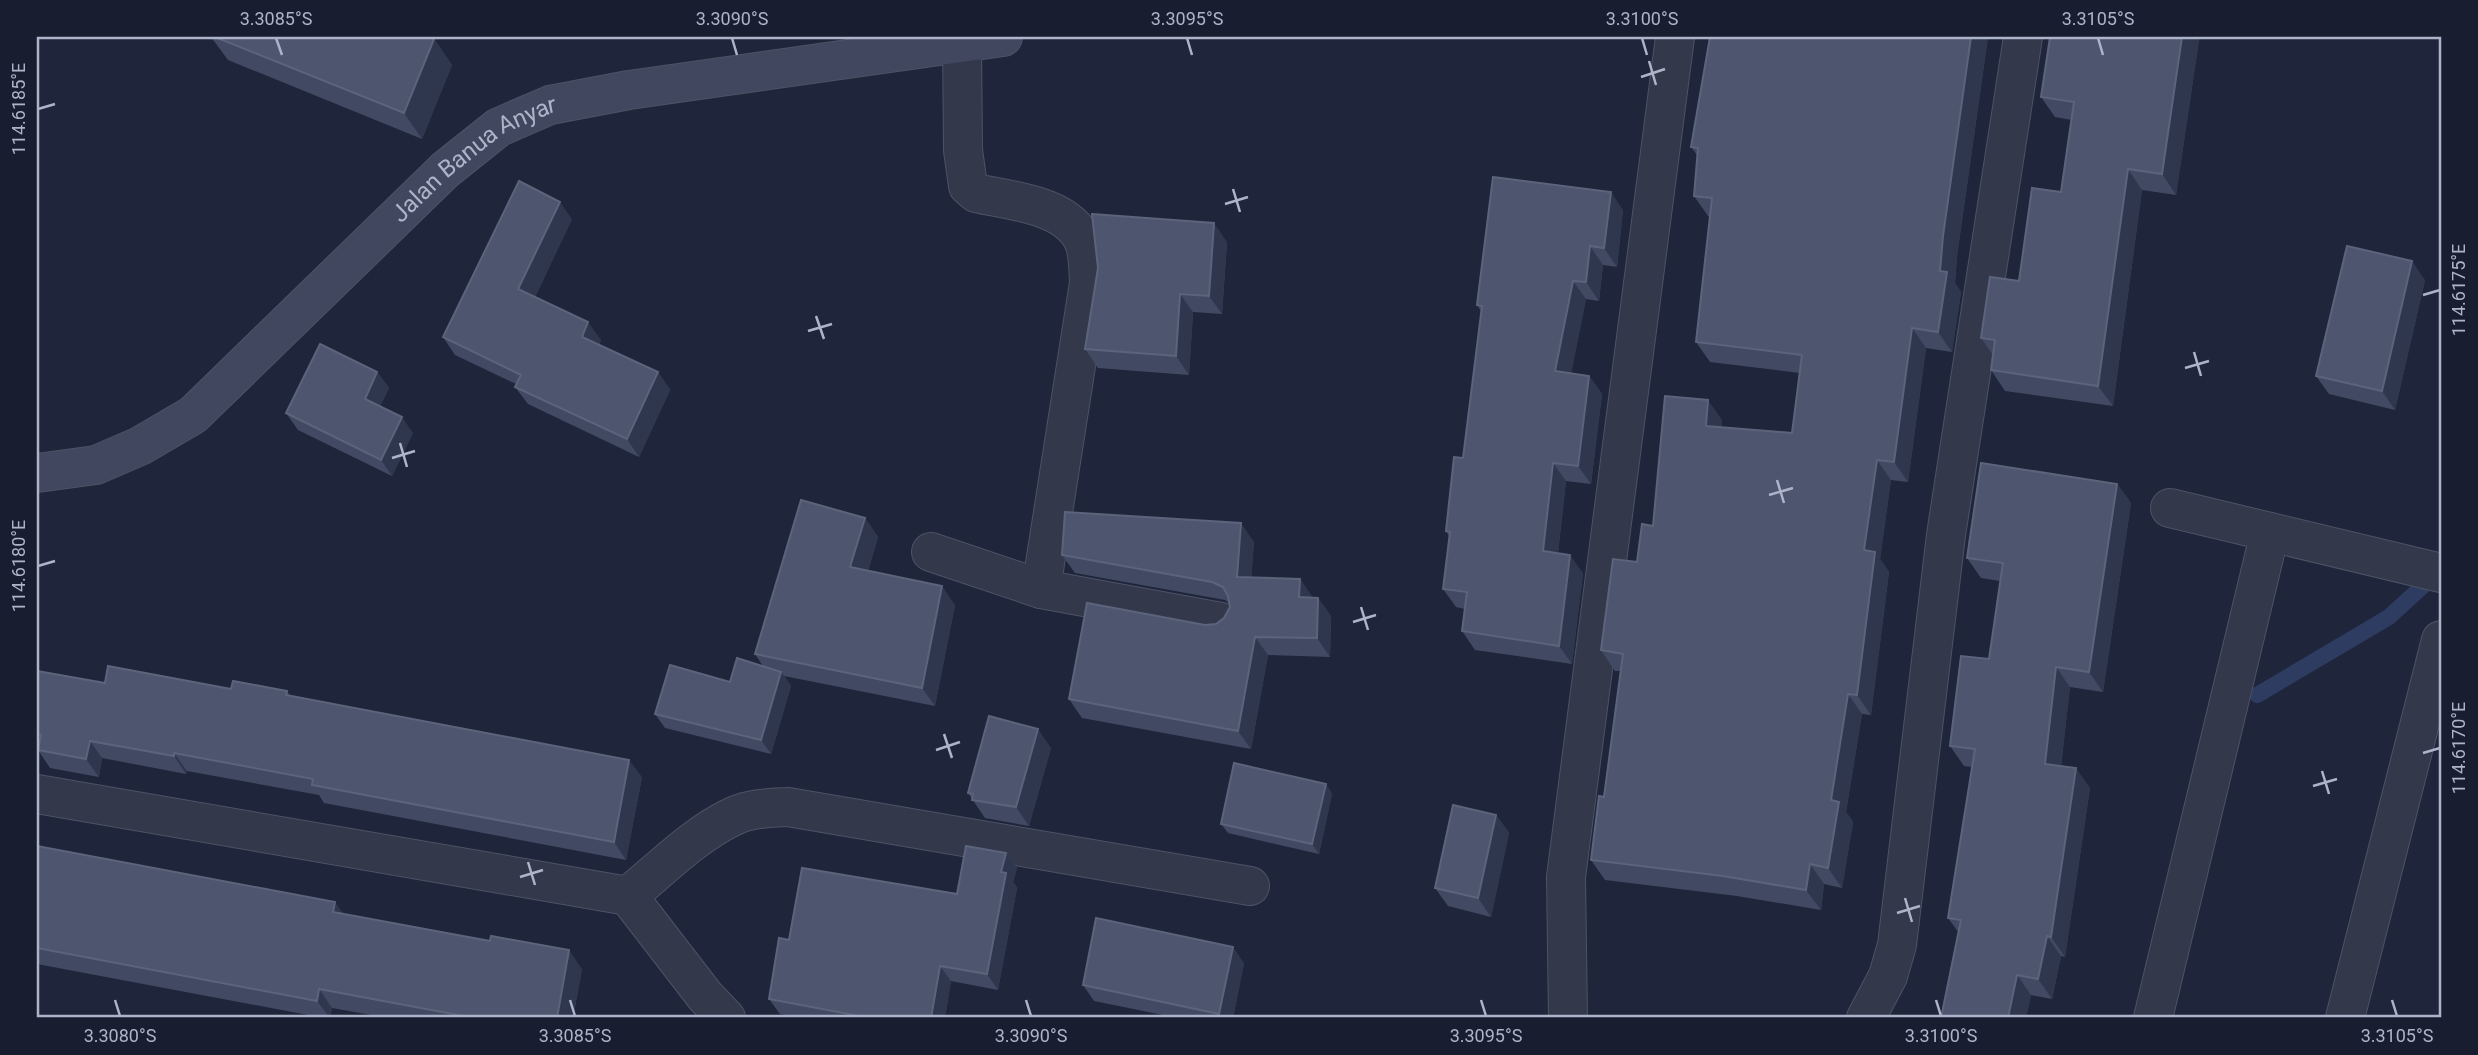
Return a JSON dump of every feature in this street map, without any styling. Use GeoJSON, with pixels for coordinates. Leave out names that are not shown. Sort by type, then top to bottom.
{"type":"FeatureCollection","features":[{"type":"Feature","properties":{"kind":"street","name":"Jalan Banua Anyar"},"geometry":{"type":"LineString","coordinates":[[37,473],[96,465],[140,446],[193,415],[445,170],[499,127],[550,105],[629,90],[1003,37]]}},
{"type":"Feature","properties":{"kind":"street"},"geometry":{"type":"LineString","coordinates":[[1568,1018],[1566,877],[1675,37]]}},
{"type":"Feature","properties":{"kind":"street"},"geometry":{"type":"LineString","coordinates":[[1866,1018],[1888,976],[1897,945],[1946,535],[2024,37]]}},
{"type":"Feature","properties":{"kind":"street"},"geometry":{"type":"LineString","coordinates":[[962,42],[963,150],[968,186],[976,193],[1049,211],[1066,219],[1082,238],[1087,255],[1089,283],[1041,589]]}},
{"type":"Feature","properties":{"kind":"street"},"geometry":{"type":"LineString","coordinates":[[2170,508],[2441,573]]}},
{"type":"Feature","properties":{"kind":"street"},"geometry":{"type":"LineString","coordinates":[[2153,1018],[2270,532]]}},
{"type":"Feature","properties":{"kind":"street"},"geometry":{"type":"LineString","coordinates":[[930,552],[1041,589],[1221,622]]}},
{"type":"Feature","properties":{"kind":"street"},"geometry":{"type":"LineString","coordinates":[[2345,1018],[2441,640]]}},
{"type":"Feature","properties":{"kind":"street"},"geometry":{"type":"LineString","coordinates":[[37,794],[628,896],[658,938],[726,1018]]}},
{"type":"Feature","properties":{"kind":"street"},"geometry":{"type":"LineString","coordinates":[[628,896],[708,832],[734,816],[754,810],[788,807],[1250,886]]}},
{"type":"Feature","properties":{"kind":"building"},"geometry":{"type":"Polygon","coordinates":[[[215,37],[428,37],[434,39],[404,113],[215,37]]]}},
{"type":"Feature","properties":{"kind":"building"},"geometry":{"type":"Polygon","coordinates":[[[1710,37],[1971,37],[1943,236],[1940,271],[1947,272],[1938,332],[1912,328],[1894,462],[1877,460],[1864,550],[1875,552],[1857,695],[1848,694],[1831,800],[1839,802],[1828,868],[1810,864],[1806,890],[1723,876],[1591,860],[1599,796],[1604,797],[1623,654],[1601,650],[1613,559],[1637,562],[1642,524],[1653,526],[1665,396],[1708,400],[1706,426],[1792,433],[1802,355],[1696,342],[1712,198],[1694,196],[1698,148],[1691,147],[1710,37]]]}},
{"type":"Feature","properties":{"kind":"building"},"geometry":{"type":"Polygon","coordinates":[[[2050,37],[2182,37],[2162,174],[2128,169],[2098,386],[1991,370],[1995,340],[1981,338],[1990,277],[2019,281],[2032,188],[2061,192],[2074,102],[2041,97],[2050,37]]]}},
{"type":"Feature","properties":{"kind":"building"},"geometry":{"type":"Polygon","coordinates":[[[1493,177],[1611,192],[1604,248],[1590,246],[1586,282],[1573,281],[1555,371],[1589,376],[1578,466],[1553,463],[1543,551],[1570,555],[1559,646],[1462,631],[1467,592],[1443,589],[1450,532],[1446,531],[1454,457],[1463,458],[1482,306],[1477,305],[1493,177]]]}},
{"type":"Feature","properties":{"kind":"building"},"geometry":{"type":"Polygon","coordinates":[[[519,181],[560,202],[518,289],[588,322],[582,337],[658,372],[627,439],[515,387],[521,375],[443,337],[519,181]]]}},
{"type":"Feature","properties":{"kind":"building"},"geometry":{"type":"Polygon","coordinates":[[[1092,214],[1214,223],[1209,296],[1180,294],[1176,356],[1085,349],[1098,268],[1092,214]]]}},
{"type":"Feature","properties":{"kind":"building"},"geometry":{"type":"Polygon","coordinates":[[[2347,246],[2412,261],[2382,391],[2316,376],[2347,246]]]}},
{"type":"Feature","properties":{"kind":"building"},"geometry":{"type":"Polygon","coordinates":[[[320,344],[377,372],[365,399],[402,417],[381,460],[286,413],[320,344]]]}},
{"type":"Feature","properties":{"kind":"building"},"geometry":{"type":"Polygon","coordinates":[[[1981,463],[2117,484],[2089,672],[2056,667],[2045,764],[2076,768],[2051,937],[2047,936],[2038,979],[2017,975],[2008,1018],[1941,1018],[1961,920],[1948,918],[1975,749],[1950,746],[1961,656],[1989,659],[2003,563],[1967,558],[1981,463]]]}},
{"type":"Feature","properties":{"kind":"building"},"geometry":{"type":"Polygon","coordinates":[[[801,500],[865,518],[850,567],[942,586],[922,688],[755,654],[801,500]]]}},
{"type":"Feature","properties":{"kind":"building"},"geometry":{"type":"Polygon","coordinates":[[[1065,512],[1241,523],[1237,577],[1300,579],[1299,597],[1318,598],[1317,638],[1255,637],[1238,731],[1069,699],[1087,603],[1205,625],[1216,624],[1224,618],[1230,607],[1223,587],[1212,582],[1062,555],[1065,512]]]}},
{"type":"Feature","properties":{"kind":"building"},"geometry":{"type":"Polygon","coordinates":[[[737,658],[781,672],[761,740],[655,714],[670,665],[730,682],[737,658]]]}},
{"type":"Feature","properties":{"kind":"building"},"geometry":{"type":"Polygon","coordinates":[[[108,666],[231,689],[233,681],[287,691],[286,695],[629,760],[614,842],[312,785],[313,779],[174,753],[174,756],[90,741],[86,759],[38,750],[41,735],[37,734],[37,671],[105,683],[108,666]]]}},
{"type":"Feature","properties":{"kind":"building"},"geometry":{"type":"Polygon","coordinates":[[[989,716],[1038,729],[1016,807],[972,800],[973,794],[968,793],[989,716]]]}},
{"type":"Feature","properties":{"kind":"building"},"geometry":{"type":"Polygon","coordinates":[[[1234,763],[1326,784],[1312,844],[1221,824],[1234,763]]]}},
{"type":"Feature","properties":{"kind":"building"},"geometry":{"type":"Polygon","coordinates":[[[1453,805],[1496,815],[1478,898],[1435,888],[1453,805]]]}},
{"type":"Feature","properties":{"kind":"building"},"geometry":{"type":"Polygon","coordinates":[[[37,846],[335,902],[333,912],[490,941],[491,936],[569,950],[557,1018],[474,1018],[319,989],[317,1001],[37,948],[37,846]]]}},
{"type":"Feature","properties":{"kind":"building"},"geometry":{"type":"Polygon","coordinates":[[[966,846],[1006,853],[1001,872],[1006,873],[987,974],[940,966],[931,1018],[870,1018],[769,999],[779,938],[789,940],[802,868],[957,894],[966,846]]]}},
{"type":"Feature","properties":{"kind":"building"},"geometry":{"type":"Polygon","coordinates":[[[1096,918],[1233,947],[1219,1014],[1083,985],[1096,918]]]}},
{"type":"Feature","properties":{"kind":"waterway"},"geometry":{"type":"LineString","coordinates":[[2257,695],[2389,617],[2437,573]]}}]}
